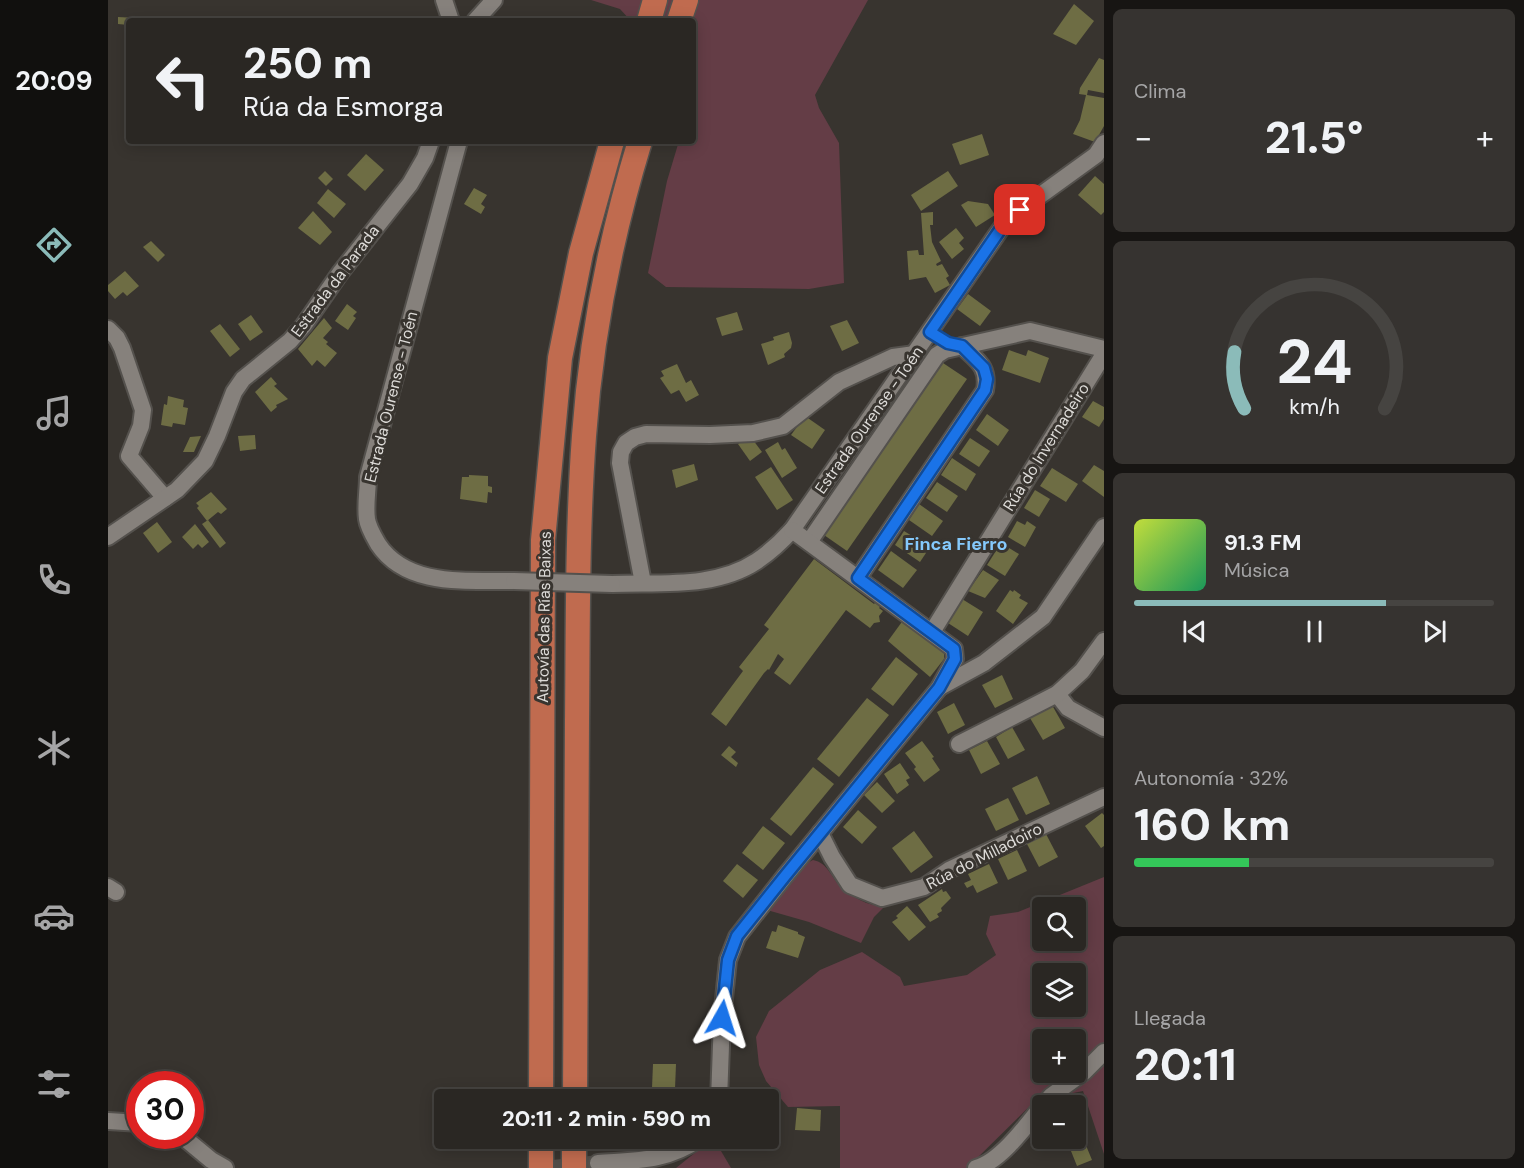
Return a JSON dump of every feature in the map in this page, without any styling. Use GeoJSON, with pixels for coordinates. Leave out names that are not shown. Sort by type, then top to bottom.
{"type":"FeatureCollection","features":[{"type":"Feature","properties":{"kind":"highway"},"geometry":{"type":"LineString","coordinates":[[650,18],[656,0]]}},
{"type":"Feature","properties":{"kind":"highway"},"geometry":{"type":"LineString","coordinates":[[680,18],[686,0]]}},
{"type":"Feature","properties":{"kind":"highway","name":"Autovía das Rías Baixas"},"geometry":{"type":"LineString","coordinates":[[541,1089],[543,540],[560,358],[581,254],[611,144]]}},
{"type":"Feature","properties":{"kind":"highway","name":"Autovía das Rías Baixas"},"geometry":{"type":"LineString","coordinates":[[575,1089],[578,558],[584,436],[590,375],[610,253],[624,192],[639,144]]}},
{"type":"Feature","properties":{"kind":"highway"},"geometry":{"type":"LineString","coordinates":[[541,1149],[541,1168]]}},
{"type":"Feature","properties":{"kind":"highway"},"geometry":{"type":"LineString","coordinates":[[574,1149],[574,1168]]}},
{"type":"Feature","properties":{"kind":"street"},"geometry":{"type":"LineString","coordinates":[[444,0],[450,18]]}},
{"type":"Feature","properties":{"kind":"street"},"geometry":{"type":"LineString","coordinates":[[478,18],[494,0]]}},
{"type":"Feature","properties":{"kind":"street","name":"Estrada Ourense - Toén"},"geometry":{"type":"LineString","coordinates":[[458,144],[368,477],[367,519],[374,537],[386,556],[406,570],[436,579],[612,584],[700,582],[730,574],[757,561],[792,530],[1002,227],[1020,210],[1096,155],[1104,143]]}},
{"type":"Feature","properties":{"kind":"street","name":"Estrada da Parada"},"geometry":{"type":"LineString","coordinates":[[108,537],[177,490],[205,461],[234,392],[243,379],[290,341],[304,325],[340,273],[410,184],[425,158],[430,144]]}},
{"type":"Feature","properties":{"kind":"street"},"geometry":{"type":"LineString","coordinates":[[108,329],[117,338],[122,348],[143,410],[141,426],[129,456],[165,498]]}},
{"type":"Feature","properties":{"kind":"street"},"geometry":{"type":"LineString","coordinates":[[809,542],[937,355],[945,350],[1030,331],[1104,349]]}},
{"type":"Feature","properties":{"kind":"street"},"geometry":{"type":"LineString","coordinates":[[858,578],[985,390],[987,379],[984,368],[962,346],[948,343],[930,332]]}},
{"type":"Feature","properties":{"kind":"street"},"geometry":{"type":"LineString","coordinates":[[643,583],[620,463],[621,452],[626,443],[646,434],[721,435],[753,433],[783,426],[838,382],[894,357],[915,354]]}},
{"type":"Feature","properties":{"kind":"street","name":"Rúa do Invernadeiro"},"geometry":{"type":"LineString","coordinates":[[932,632],[1104,354]]}},
{"type":"Feature","properties":{"kind":"street"},"geometry":{"type":"LineString","coordinates":[[822,488],[839,499]]}},
{"type":"Feature","properties":{"kind":"street"},"geometry":{"type":"LineString","coordinates":[[939,688],[984,663],[1043,617],[1104,527]]}},
{"type":"Feature","properties":{"kind":"street"},"geometry":{"type":"LineString","coordinates":[[719,1089],[722,1018],[728,960],[737,936],[939,688],[955,659],[954,649],[792,530]]}},
{"type":"Feature","properties":{"kind":"street"},"geometry":{"type":"LineString","coordinates":[[959,744],[1057,694],[1082,671],[1104,641]]}},
{"type":"Feature","properties":{"kind":"street"},"geometry":{"type":"LineString","coordinates":[[1057,694],[1068,708],[1104,728]]}},
{"type":"Feature","properties":{"kind":"street","name":"Rúa do Milladoiro"},"geometry":{"type":"LineString","coordinates":[[820,833],[832,858],[850,885],[882,898],[924,888],[949,870],[1104,797]]}},
{"type":"Feature","properties":{"kind":"street"},"geometry":{"type":"LineString","coordinates":[[1052,1095],[1084,1072],[1104,1052]]}},
{"type":"Feature","properties":{"kind":"street"},"geometry":{"type":"LineString","coordinates":[[976,1168],[984,1166],[1003,1150],[1032,1118]]}},
{"type":"Feature","properties":{"kind":"street"},"geometry":{"type":"LineString","coordinates":[[108,1121],[126,1122]]}},
{"type":"Feature","properties":{"kind":"street"},"geometry":{"type":"LineString","coordinates":[[197,1149],[211,1161],[225,1168]]}},
{"type":"Feature","properties":{"kind":"street"},"geometry":{"type":"LineString","coordinates":[[598,1163],[651,1159],[666,1162],[685,1149]]}},
{"type":"Feature","properties":{"kind":"shaded area"},"geometry":{"type":"Polygon","coordinates":[[[591,0],[868,0],[815,95],[819,108],[839,143],[844,283],[809,289],[666,287],[648,273],[667,181],[678,144],[696,144],[696,18],[628,18],[620,9],[591,0]]]}},
{"type":"Feature","properties":{"kind":"shaded area"},"geometry":{"type":"Polygon","coordinates":[[[813,860],[826,867],[840,886],[850,894],[866,903],[884,907],[874,917],[861,943],[809,922],[767,910],[805,864],[813,860]]]}},
{"type":"Feature","properties":{"kind":"shaded area"},"geometry":{"type":"Polygon","coordinates":[[[1104,877],[1104,1154],[1083,1091],[1064,1095],[1032,1095],[1032,1104],[967,1168],[840,1168],[840,1106],[788,1107],[779,1096],[779,1089],[773,1089],[766,1081],[759,1065],[756,1037],[769,1011],[820,970],[862,952],[900,977],[904,986],[967,975],[996,955],[986,934],[990,916],[1018,912],[1032,906],[1032,951],[1086,951],[1086,897],[1055,897],[1104,877]]]}},
{"type":"Feature","properties":{"kind":"shaded area"},"geometry":{"type":"Polygon","coordinates":[[[700,1149],[708,1149],[721,1151],[731,1168],[676,1168],[700,1149]]]}},
{"type":"Feature","properties":{"kind":"building"},"geometry":{"type":"Polygon","coordinates":[[[1074,4],[1094,21],[1076,45],[1053,34],[1074,4]]]}},
{"type":"Feature","properties":{"kind":"building"},"geometry":{"type":"Polygon","coordinates":[[[118,17],[137,18],[126,18],[126,25],[118,24],[118,17]]]}},
{"type":"Feature","properties":{"kind":"building"},"geometry":{"type":"Polygon","coordinates":[[[1099,58],[1104,60],[1104,93],[1088,90],[1087,95],[1104,98],[1104,126],[1095,142],[1073,134],[1080,120],[1086,95],[1079,94],[1080,88],[1099,58]]]}},
{"type":"Feature","properties":{"kind":"building"},"geometry":{"type":"Polygon","coordinates":[[[982,134],[989,155],[960,165],[952,144],[982,134]]]}},
{"type":"Feature","properties":{"kind":"building"},"geometry":{"type":"Polygon","coordinates":[[[366,154],[384,170],[365,191],[347,175],[366,154]]]}},
{"type":"Feature","properties":{"kind":"building"},"geometry":{"type":"Polygon","coordinates":[[[325,171],[333,179],[326,186],[318,178],[325,171]]]}},
{"type":"Feature","properties":{"kind":"building"},"geometry":{"type":"Polygon","coordinates":[[[948,171],[958,186],[921,211],[911,195],[948,171]]]}},
{"type":"Feature","properties":{"kind":"building"},"geometry":{"type":"Polygon","coordinates":[[[1095,176],[1104,184],[1104,212],[1101,215],[1078,195],[1095,176]]]}},
{"type":"Feature","properties":{"kind":"building"},"geometry":{"type":"Polygon","coordinates":[[[474,188],[487,195],[481,204],[485,207],[481,214],[464,204],[474,188]]]}},
{"type":"Feature","properties":{"kind":"building"},"geometry":{"type":"Polygon","coordinates":[[[328,189],[346,204],[334,218],[317,203],[328,189]]]}},
{"type":"Feature","properties":{"kind":"building"},"geometry":{"type":"Polygon","coordinates":[[[968,201],[988,204],[995,215],[976,227],[961,205],[968,201]]]}},
{"type":"Feature","properties":{"kind":"building"},"geometry":{"type":"Polygon","coordinates":[[[313,211],[332,232],[320,245],[298,228],[313,211]]]}},
{"type":"Feature","properties":{"kind":"building"},"geometry":{"type":"Polygon","coordinates":[[[933,212],[933,225],[930,225],[932,242],[941,261],[936,264],[937,266],[942,264],[949,276],[946,278],[950,285],[935,293],[926,277],[909,280],[907,251],[918,250],[919,255],[924,255],[921,213],[933,212]]]}},
{"type":"Feature","properties":{"kind":"building"},"geometry":{"type":"Polygon","coordinates":[[[956,228],[964,238],[959,243],[964,249],[952,259],[939,242],[956,228]]]}},
{"type":"Feature","properties":{"kind":"building"},"geometry":{"type":"Polygon","coordinates":[[[151,241],[165,255],[158,262],[143,247],[151,241]]]}},
{"type":"Feature","properties":{"kind":"building"},"geometry":{"type":"Polygon","coordinates":[[[125,271],[139,286],[127,296],[123,292],[115,299],[108,291],[108,285],[125,271]]]}},
{"type":"Feature","properties":{"kind":"building"},"geometry":{"type":"Polygon","coordinates":[[[968,294],[991,311],[980,326],[957,309],[968,294]]]}},
{"type":"Feature","properties":{"kind":"building"},"geometry":{"type":"Polygon","coordinates":[[[347,304],[357,312],[348,330],[335,321],[347,304]]]}},
{"type":"Feature","properties":{"kind":"building"},"geometry":{"type":"Polygon","coordinates":[[[737,312],[743,330],[722,336],[716,318],[737,312]]]}},
{"type":"Feature","properties":{"kind":"building"},"geometry":{"type":"Polygon","coordinates":[[[251,315],[263,332],[250,341],[238,324],[251,315]]]}},
{"type":"Feature","properties":{"kind":"building"},"geometry":{"type":"Polygon","coordinates":[[[324,318],[332,328],[323,338],[328,342],[326,344],[337,353],[325,367],[317,360],[312,366],[298,349],[324,318]]]}},
{"type":"Feature","properties":{"kind":"building"},"geometry":{"type":"Polygon","coordinates":[[[847,320],[859,343],[842,351],[830,326],[847,320]]]}},
{"type":"Feature","properties":{"kind":"building"},"geometry":{"type":"Polygon","coordinates":[[[220,324],[240,349],[230,357],[210,331],[220,324]]]}},
{"type":"Feature","properties":{"kind":"building"},"geometry":{"type":"Polygon","coordinates":[[[789,332],[791,348],[784,354],[785,357],[768,365],[761,344],[789,332]]]}},
{"type":"Feature","properties":{"kind":"building"},"geometry":{"type":"Polygon","coordinates":[[[1009,350],[1026,356],[1028,350],[1049,358],[1040,383],[1002,370],[1009,350]]]}},
{"type":"Feature","properties":{"kind":"building"},"geometry":{"type":"Polygon","coordinates":[[[943,363],[967,379],[847,551],[824,535],[943,363]]]}},
{"type":"Feature","properties":{"kind":"building"},"geometry":{"type":"Polygon","coordinates":[[[677,364],[686,383],[691,380],[699,395],[686,402],[679,390],[671,394],[660,378],[664,376],[661,371],[677,364]]]}},
{"type":"Feature","properties":{"kind":"building"},"geometry":{"type":"Polygon","coordinates":[[[271,377],[277,384],[274,386],[288,399],[276,405],[277,407],[271,412],[255,392],[271,377]]]}},
{"type":"Feature","properties":{"kind":"building"},"geometry":{"type":"Polygon","coordinates":[[[168,396],[184,400],[183,407],[188,408],[185,425],[173,423],[172,427],[161,425],[164,404],[167,405],[168,396]]]}},
{"type":"Feature","properties":{"kind":"building"},"geometry":{"type":"Polygon","coordinates":[[[1093,401],[1104,407],[1104,419],[1099,427],[1082,417],[1093,401]]]}},
{"type":"Feature","properties":{"kind":"building"},"geometry":{"type":"Polygon","coordinates":[[[987,414],[1009,430],[998,446],[976,430],[987,414]]]}},
{"type":"Feature","properties":{"kind":"building"},"geometry":{"type":"Polygon","coordinates":[[[805,416],[825,430],[812,449],[791,435],[805,416]]]}},
{"type":"Feature","properties":{"kind":"building"},"geometry":{"type":"Polygon","coordinates":[[[255,435],[256,449],[240,451],[238,436],[255,435]]]}},
{"type":"Feature","properties":{"kind":"building"},"geometry":{"type":"Polygon","coordinates":[[[201,436],[194,452],[183,452],[190,437],[201,436]]]}},
{"type":"Feature","properties":{"kind":"building"},"geometry":{"type":"Polygon","coordinates":[[[750,436],[762,452],[750,461],[738,444],[750,436]]]}},
{"type":"Feature","properties":{"kind":"building"},"geometry":{"type":"Polygon","coordinates":[[[970,438],[990,451],[979,467],[959,454],[970,438]]]}},
{"type":"Feature","properties":{"kind":"building"},"geometry":{"type":"Polygon","coordinates":[[[778,442],[782,450],[785,448],[797,468],[782,478],[765,450],[778,442]]]}},
{"type":"Feature","properties":{"kind":"building"},"geometry":{"type":"Polygon","coordinates":[[[952,458],[976,474],[966,491],[941,475],[952,458]]]}},
{"type":"Feature","properties":{"kind":"building"},"geometry":{"type":"Polygon","coordinates":[[[694,464],[698,480],[676,488],[672,470],[694,464]]]}},
{"type":"Feature","properties":{"kind":"building"},"geometry":{"type":"Polygon","coordinates":[[[1094,465],[1104,471],[1104,497],[1082,481],[1094,465]]]}},
{"type":"Feature","properties":{"kind":"building"},"geometry":{"type":"Polygon","coordinates":[[[771,467],[793,500],[777,510],[755,477],[771,467]]]}},
{"type":"Feature","properties":{"kind":"building"},"geometry":{"type":"Polygon","coordinates":[[[1052,468],[1078,484],[1066,502],[1040,486],[1052,468]]]}},
{"type":"Feature","properties":{"kind":"building"},"geometry":{"type":"Polygon","coordinates":[[[469,475],[488,476],[488,486],[492,487],[492,493],[488,492],[487,503],[460,499],[462,477],[469,477],[469,475]]]}},
{"type":"Feature","properties":{"kind":"building"},"geometry":{"type":"Polygon","coordinates":[[[937,482],[958,496],[947,512],[926,498],[937,482]]]}},
{"type":"Feature","properties":{"kind":"building"},"geometry":{"type":"Polygon","coordinates":[[[1035,490],[1050,499],[1039,517],[1024,508],[1035,490]]]}},
{"type":"Feature","properties":{"kind":"building"},"geometry":{"type":"Polygon","coordinates":[[[211,492],[227,509],[221,514],[218,512],[207,521],[196,503],[211,492]]]}},
{"type":"Feature","properties":{"kind":"building"},"geometry":{"type":"Polygon","coordinates":[[[919,504],[943,521],[932,536],[909,520],[919,504]]]}},
{"type":"Feature","properties":{"kind":"building"},"geometry":{"type":"Polygon","coordinates":[[[208,520],[226,543],[220,548],[202,524],[208,520]]]}},
{"type":"Feature","properties":{"kind":"building"},"geometry":{"type":"Polygon","coordinates":[[[1017,521],[1025,525],[1027,521],[1036,527],[1025,547],[1008,537],[1017,521]]]}},
{"type":"Feature","properties":{"kind":"building"},"geometry":{"type":"Polygon","coordinates":[[[157,522],[172,542],[158,553],[143,533],[157,522]]]}},
{"type":"Feature","properties":{"kind":"building"},"geometry":{"type":"Polygon","coordinates":[[[195,524],[209,542],[202,548],[198,544],[193,549],[182,537],[195,524]]]}},
{"type":"Feature","properties":{"kind":"building"},"geometry":{"type":"Polygon","coordinates":[[[904,531],[930,547],[920,562],[895,545],[904,531]]]}},
{"type":"Feature","properties":{"kind":"building"},"geometry":{"type":"Polygon","coordinates":[[[1001,543],[1019,554],[1005,576],[987,565],[1001,543]]]}},
{"type":"Feature","properties":{"kind":"building"},"geometry":{"type":"Polygon","coordinates":[[[891,551],[917,570],[903,588],[878,570],[891,551]]]}},
{"type":"Feature","properties":{"kind":"building"},"geometry":{"type":"Polygon","coordinates":[[[814,559],[880,607],[883,611],[879,616],[880,622],[874,623],[870,628],[846,610],[790,685],[774,673],[784,659],[778,654],[769,670],[764,673],[726,726],[711,714],[743,671],[739,667],[769,629],[764,625],[814,559]]]}},
{"type":"Feature","properties":{"kind":"building"},"geometry":{"type":"Polygon","coordinates":[[[983,570],[999,580],[985,598],[968,591],[983,570]]]}},
{"type":"Feature","properties":{"kind":"building"},"geometry":{"type":"Polygon","coordinates":[[[1010,590],[1021,595],[1019,598],[1028,603],[1013,624],[996,611],[1010,590]]]}},
{"type":"Feature","properties":{"kind":"building"},"geometry":{"type":"Polygon","coordinates":[[[962,599],[983,612],[968,636],[948,623],[962,599]]]}},
{"type":"Feature","properties":{"kind":"building"},"geometry":{"type":"Polygon","coordinates":[[[904,619],[944,651],[944,659],[930,677],[888,641],[904,619]]]}},
{"type":"Feature","properties":{"kind":"building"},"geometry":{"type":"Polygon","coordinates":[[[896,657],[918,674],[893,706],[871,689],[896,657]]]}},
{"type":"Feature","properties":{"kind":"building"},"geometry":{"type":"Polygon","coordinates":[[[1002,675],[1013,699],[995,708],[982,685],[1002,675]]]}},
{"type":"Feature","properties":{"kind":"building"},"geometry":{"type":"Polygon","coordinates":[[[867,698],[889,715],[839,777],[817,759],[867,698]]]}},
{"type":"Feature","properties":{"kind":"building"},"geometry":{"type":"Polygon","coordinates":[[[954,703],[965,725],[948,734],[937,712],[954,703]]]}},
{"type":"Feature","properties":{"kind":"building"},"geometry":{"type":"Polygon","coordinates":[[[1052,705],[1065,728],[1043,740],[1030,718],[1052,705]]]}},
{"type":"Feature","properties":{"kind":"building"},"geometry":{"type":"Polygon","coordinates":[[[1012,727],[1025,750],[1008,759],[996,737],[1012,727]]]}},
{"type":"Feature","properties":{"kind":"building"},"geometry":{"type":"Polygon","coordinates":[[[922,741],[940,770],[924,782],[905,753],[922,741]]]}},
{"type":"Feature","properties":{"kind":"building"},"geometry":{"type":"Polygon","coordinates":[[[987,741],[1000,764],[981,774],[969,750],[987,741]]]}},
{"type":"Feature","properties":{"kind":"building"},"geometry":{"type":"Polygon","coordinates":[[[729,746],[736,752],[731,757],[738,763],[736,767],[721,755],[729,746]]]}},
{"type":"Feature","properties":{"kind":"building"},"geometry":{"type":"Polygon","coordinates":[[[900,763],[910,778],[906,780],[909,785],[897,794],[884,774],[900,763]]]}},
{"type":"Feature","properties":{"kind":"building"},"geometry":{"type":"Polygon","coordinates":[[[813,767],[834,784],[791,836],[770,819],[813,767]]]}},
{"type":"Feature","properties":{"kind":"building"},"geometry":{"type":"Polygon","coordinates":[[[1037,776],[1050,804],[1026,815],[1012,788],[1037,776]]]}},
{"type":"Feature","properties":{"kind":"building"},"geometry":{"type":"Polygon","coordinates":[[[877,782],[895,801],[882,813],[864,795],[877,782]]]}},
{"type":"Feature","properties":{"kind":"building"},"geometry":{"type":"Polygon","coordinates":[[[1008,798],[1019,820],[996,831],[985,809],[1008,798]]]}},
{"type":"Feature","properties":{"kind":"building"},"geometry":{"type":"Polygon","coordinates":[[[858,810],[877,827],[862,844],[843,827],[858,810]]]}},
{"type":"Feature","properties":{"kind":"building"},"geometry":{"type":"Polygon","coordinates":[[[1102,813],[1104,815],[1104,846],[1101,848],[1085,826],[1102,813]]]}},
{"type":"Feature","properties":{"kind":"building"},"geometry":{"type":"Polygon","coordinates":[[[763,826],[785,843],[763,870],[742,853],[763,826]]]}},
{"type":"Feature","properties":{"kind":"building"},"geometry":{"type":"Polygon","coordinates":[[[914,831],[933,857],[911,873],[892,848],[914,831]]]}},
{"type":"Feature","properties":{"kind":"building"},"geometry":{"type":"Polygon","coordinates":[[[1046,834],[1058,857],[1039,867],[1027,844],[1046,834]]]}},
{"type":"Feature","properties":{"kind":"building"},"geometry":{"type":"Polygon","coordinates":[[[1017,850],[1027,871],[1008,880],[998,859],[1017,850]]]}},
{"type":"Feature","properties":{"kind":"building"},"geometry":{"type":"Polygon","coordinates":[[[737,864],[758,880],[743,898],[723,881],[737,864]]]}},
{"type":"Feature","properties":{"kind":"building"},"geometry":{"type":"Polygon","coordinates":[[[989,864],[998,883],[977,893],[973,885],[967,888],[964,883],[971,880],[968,874],[989,864]]]}},
{"type":"Feature","properties":{"kind":"building"},"geometry":{"type":"Polygon","coordinates":[[[942,889],[951,898],[937,914],[939,917],[930,922],[918,905],[942,889]]]}},
{"type":"Feature","properties":{"kind":"building"},"geometry":{"type":"Polygon","coordinates":[[[907,906],[926,927],[909,941],[892,922],[907,906]]]}},
{"type":"Feature","properties":{"kind":"building"},"geometry":{"type":"Polygon","coordinates":[[[778,925],[805,937],[798,958],[766,948],[772,931],[776,932],[778,925]]]}},
{"type":"Feature","properties":{"kind":"building"},"geometry":{"type":"Polygon","coordinates":[[[653,1064],[676,1064],[675,1089],[652,1088],[653,1064]]]}},
{"type":"Feature","properties":{"kind":"building"},"geometry":{"type":"Polygon","coordinates":[[[797,1108],[821,1110],[820,1131],[795,1130],[797,1108]]]}},
{"type":"Feature","properties":{"kind":"building"},"geometry":{"type":"Polygon","coordinates":[[[1086,1145],[1092,1160],[1077,1166],[1070,1149],[1086,1149],[1086,1145]]]}},
{"type":"Feature","properties":{"kind":"tunnel"},"geometry":{"type":"LineString","coordinates":[[553,1168],[598,1163]]}},
{"type":"Feature","properties":{"kind":"district","name":"Finca Fierro"},"geometry":{"type":"Point","coordinates":[956,544]}},
{"type":"Feature","properties":{"kind":"route"},"geometry":{"type":"LineString","coordinates":[[722,1018],[728,960],[737,936],[939,688],[955,659],[954,649],[858,578],[985,390],[987,379],[984,368],[962,346],[948,343],[930,332],[1002,227],[1020,210]]}}]}
